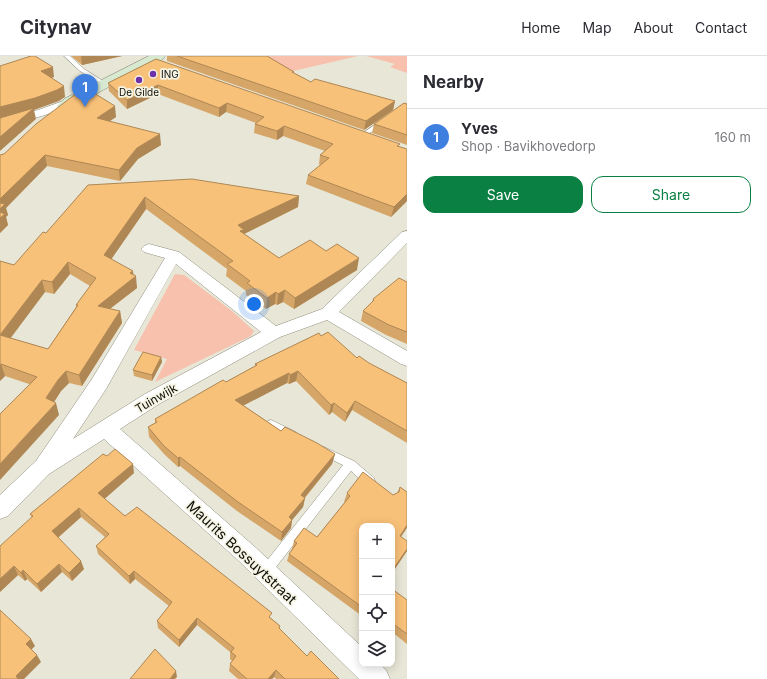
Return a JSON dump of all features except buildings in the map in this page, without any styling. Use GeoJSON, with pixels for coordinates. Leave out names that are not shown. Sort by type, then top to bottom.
{"type":"FeatureCollection","features":[{"type":"Feature","properties":{"kind":"street"},"geometry":{"type":"LineString","coordinates":[[0,124],[38,121],[69,102],[154,58],[168,66]]}},
{"type":"Feature","properties":{"kind":"street"},"geometry":{"type":"LineString","coordinates":[[348,131],[377,141]]}},
{"type":"Feature","properties":{"kind":"street","name":"Tuinwijk"},"geometry":{"type":"LineString","coordinates":[[42,468],[152,399],[274,333],[328,313],[407,236]]}},
{"type":"Feature","properties":{"kind":"street"},"geometry":{"type":"LineString","coordinates":[[149,249],[174,255],[274,333]]}},
{"type":"Feature","properties":{"kind":"street","name":"Tuinwijk"},"geometry":{"type":"LineString","coordinates":[[0,509],[42,468],[99,384],[174,255]]}},
{"type":"Feature","properties":{"kind":"street"},"geometry":{"type":"LineString","coordinates":[[328,313],[407,360]]}},
{"type":"Feature","properties":{"kind":"street","name":"Maurits Bossuytstraat"},"geometry":{"type":"LineString","coordinates":[[105,428],[265,572],[377,679]]}},
{"type":"Feature","properties":{"kind":"lane"},"geometry":{"type":"LineString","coordinates":[[67,56],[82,70],[104,84]]}},
{"type":"Feature","properties":{"kind":"lane"},"geometry":{"type":"LineString","coordinates":[[362,136],[388,118]]}},
{"type":"Feature","properties":{"kind":"lane"},"geometry":{"type":"LineString","coordinates":[[271,424],[304,441]]}},
{"type":"Feature","properties":{"kind":"lane"},"geometry":{"type":"LineString","coordinates":[[317,447],[350,464],[378,488]]}},
{"type":"Feature","properties":{"kind":"lane"},"geometry":{"type":"LineString","coordinates":[[265,572],[350,464]]}},
{"type":"Feature","properties":{"kind":"shaded area"},"geometry":{"type":"Polygon","coordinates":[[[256,56],[358,56],[276,75],[256,56]]]}},
{"type":"Feature","properties":{"kind":"shaded area"},"geometry":{"type":"Polygon","coordinates":[[[366,56],[407,56],[407,73],[390,67],[395,64],[366,56]]]}},
{"type":"Feature","properties":{"kind":"shaded area"},"geometry":{"type":"Polygon","coordinates":[[[175,274],[184,275],[232,311],[254,331],[251,336],[155,382],[167,359],[134,350],[175,274]]]}},
{"type":"Feature","properties":{"kind":"place","name":"ING"},"geometry":{"type":"Point","coordinates":[153,74]}},
{"type":"Feature","properties":{"kind":"place","name":"De Gilde"},"geometry":{"type":"Point","coordinates":[139,80]}},
{"type":"Feature","properties":{"kind":"place","name":"Yves"},"geometry":{"type":"Point","coordinates":[85,107]}}]}
